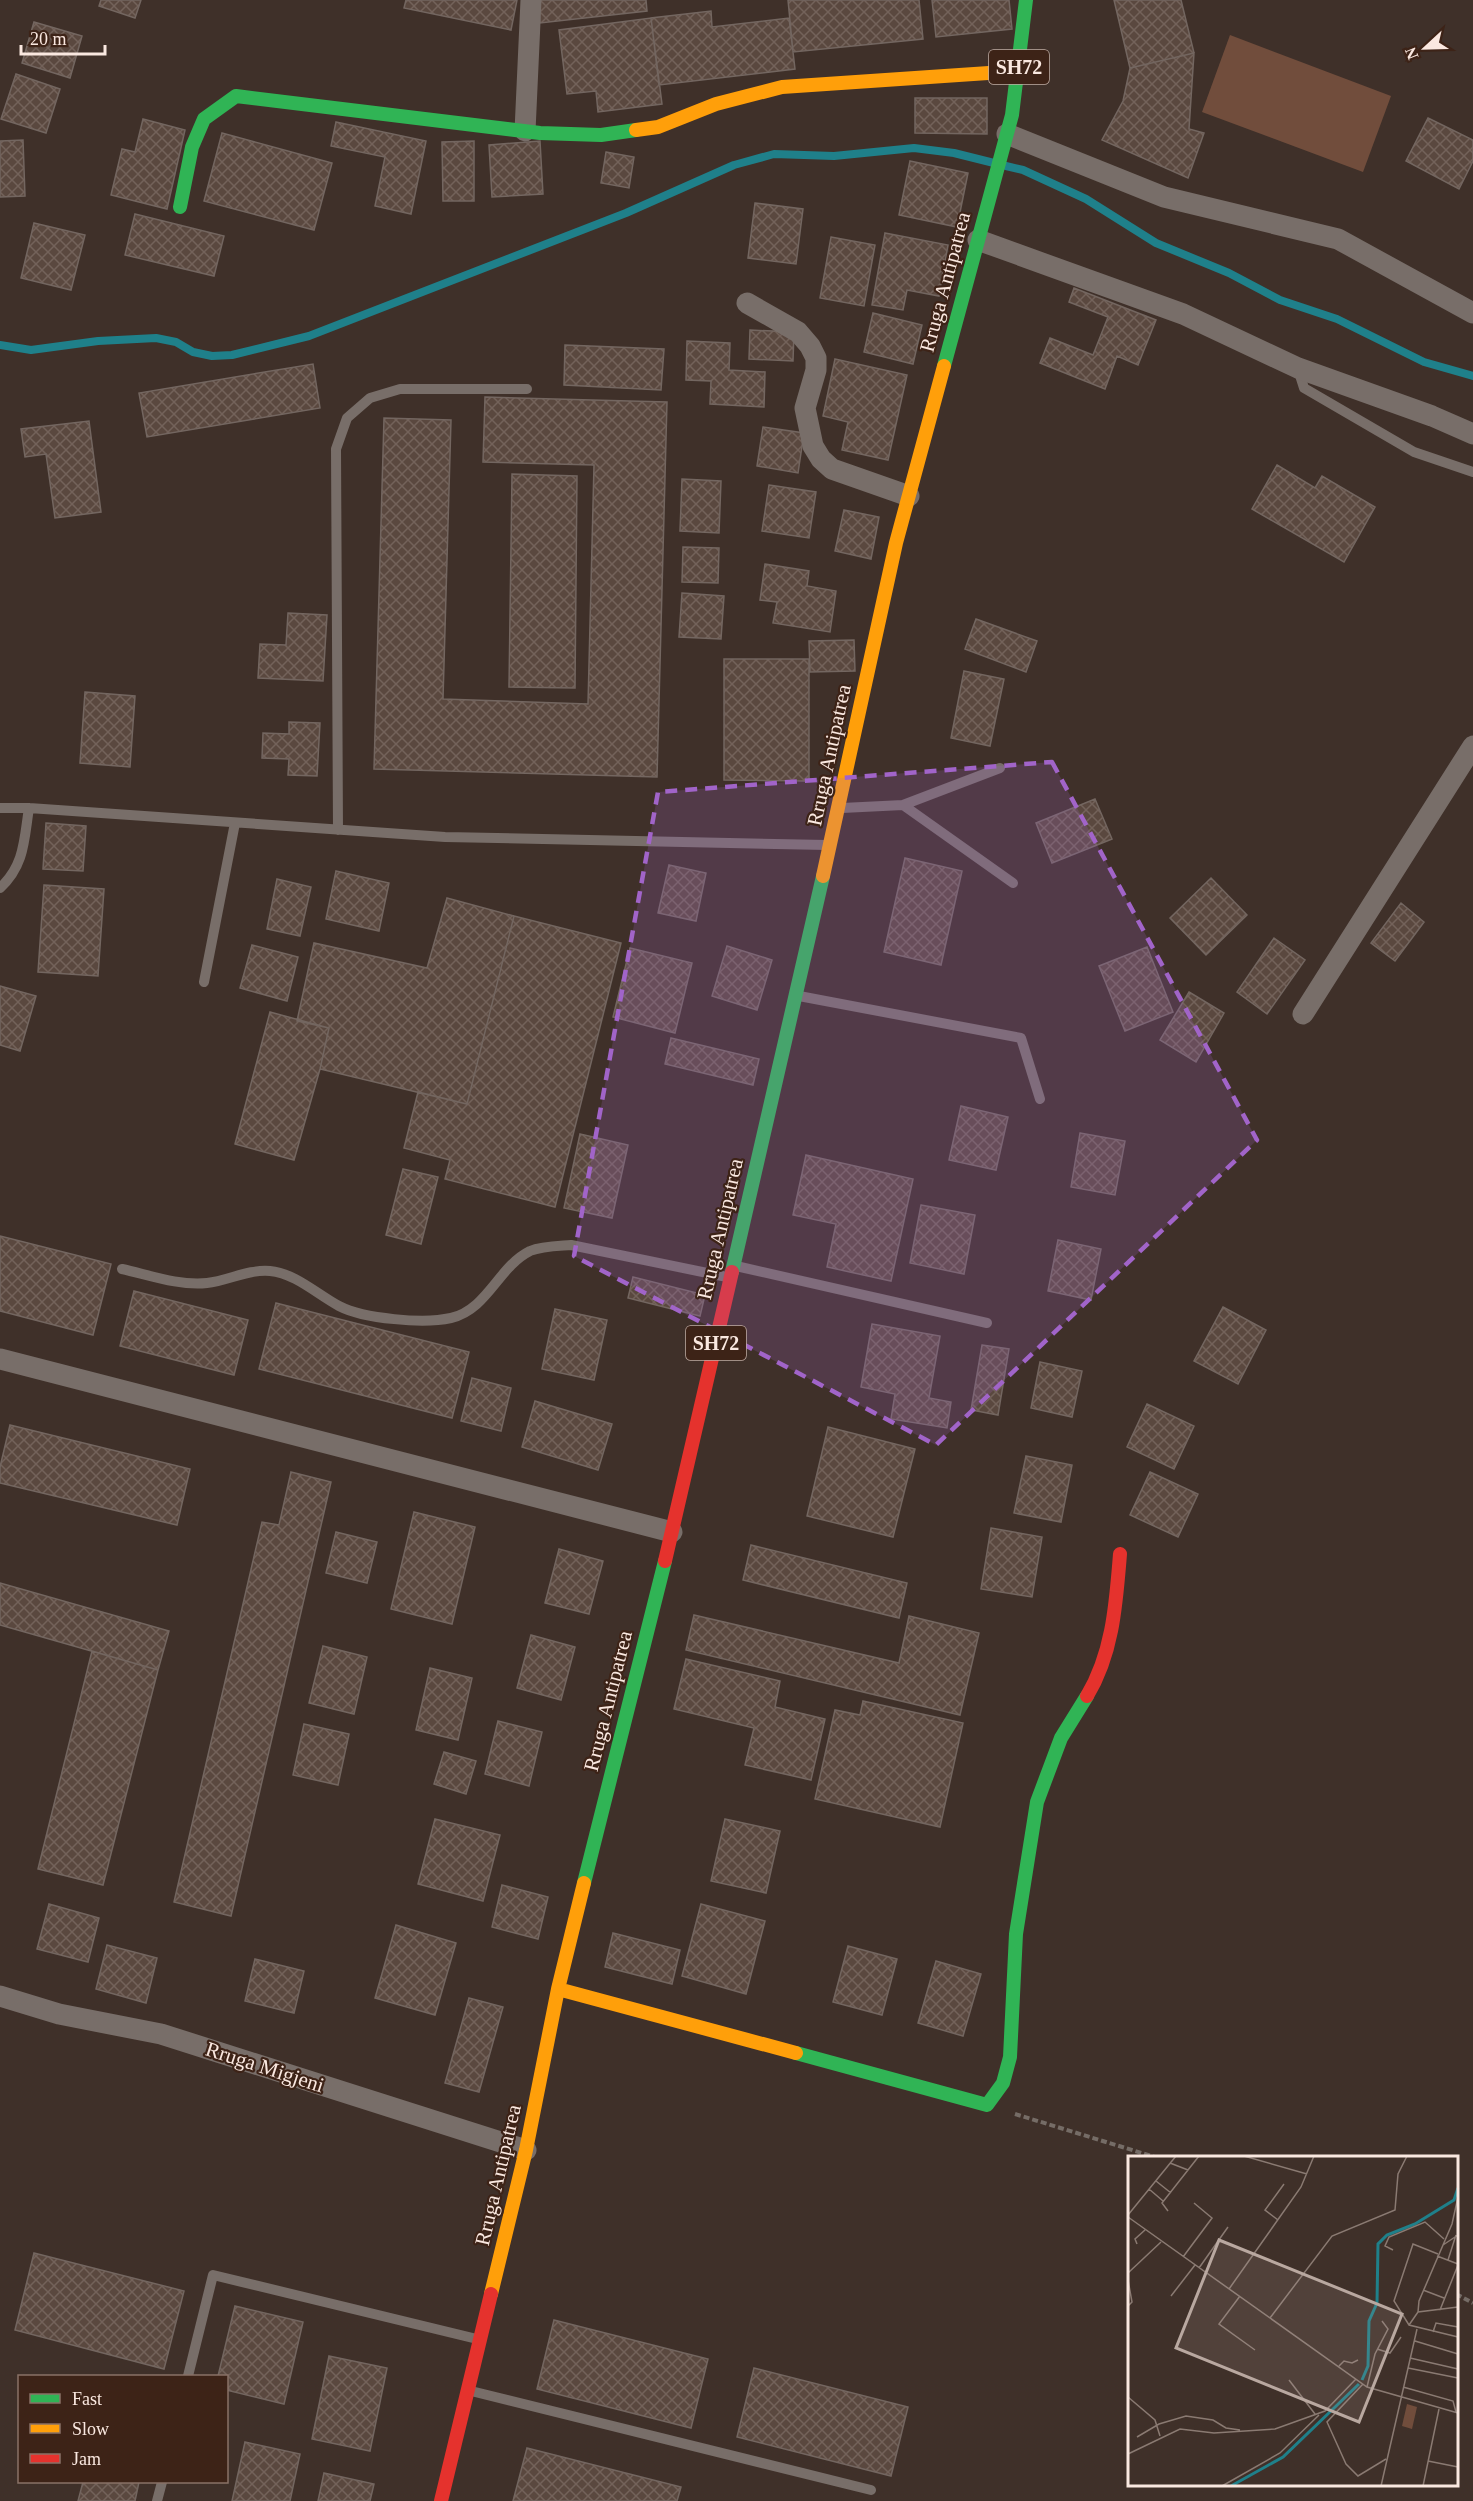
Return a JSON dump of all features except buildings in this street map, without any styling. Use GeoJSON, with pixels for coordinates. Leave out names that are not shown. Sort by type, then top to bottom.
{"type":"FeatureCollection","features":[{"type":"Feature","properties":{"kind":"main road","name":"Rruga Antipatrea"},"geometry":{"type":"LineString","coordinates":[[441,2501],[526,2150],[558,1989],[672,1532],[831,845],[896,543],[1004,142],[1018,71],[1026,0]]}},
{"type":"Feature","properties":{"kind":"main road"},"geometry":{"type":"LineString","coordinates":[[180,207],[192,147],[204,119],[236,96],[525,131],[601,135],[658,127],[716,104],[782,87],[1018,71]]}},
{"type":"Feature","properties":{"kind":"main road"},"geometry":{"type":"LineString","coordinates":[[558,1989],[987,2105],[1003,2083],[1010,2057],[1016,1934],[1037,1802],[1061,1738],[1096,1681],[1115,1620],[1120,1554]]}},
{"type":"Feature","properties":{"kind":"street"},"geometry":{"type":"LineString","coordinates":[[525,131],[531,0]]}},
{"type":"Feature","properties":{"kind":"street"},"geometry":{"type":"LineString","coordinates":[[1004,142],[1164,197],[1338,239],[1473,313]]}},
{"type":"Feature","properties":{"kind":"street"},"geometry":{"type":"LineString","coordinates":[[978,240],[1183,314],[1298,368],[1432,416],[1473,434]]}},
{"type":"Feature","properties":{"kind":"street"},"geometry":{"type":"LineString","coordinates":[[747,303],[798,332],[810,346],[816,358],[816,370],[805,408],[813,446],[821,459],[832,468],[909,496]]}},
{"type":"Feature","properties":{"kind":"street"},"geometry":{"type":"LineString","coordinates":[[1303,1014],[1473,746]]}},
{"type":"Feature","properties":{"kind":"street"},"geometry":{"type":"LineString","coordinates":[[0,1359],[672,1532]]}},
{"type":"Feature","properties":{"kind":"street","name":"Rruga Migjeni"},"geometry":{"type":"LineString","coordinates":[[0,1996],[59,2014],[161,2034],[526,2150]]}},
{"type":"Feature","properties":{"kind":"lane"},"geometry":{"type":"LineString","coordinates":[[1298,368],[1304,388],[1314,394],[1413,452],[1473,472]]}},
{"type":"Feature","properties":{"kind":"lane"},"geometry":{"type":"LineString","coordinates":[[338,830],[336,449],[347,418],[370,398],[400,390],[527,389]]}},
{"type":"Feature","properties":{"kind":"lane"},"geometry":{"type":"LineString","coordinates":[[839,808],[903,805],[1000,768]]}},
{"type":"Feature","properties":{"kind":"lane"},"geometry":{"type":"LineString","coordinates":[[903,805],[1013,883]]}},
{"type":"Feature","properties":{"kind":"lane"},"geometry":{"type":"LineString","coordinates":[[0,808],[29,808],[446,837],[831,845]]}},
{"type":"Feature","properties":{"kind":"lane"},"geometry":{"type":"LineString","coordinates":[[0,888],[13,875],[21,861],[29,808]]}},
{"type":"Feature","properties":{"kind":"lane"},"geometry":{"type":"LineString","coordinates":[[204,982],[235,823]]}},
{"type":"Feature","properties":{"kind":"lane"},"geometry":{"type":"LineString","coordinates":[[796,995],[1021,1038],[1040,1099]]}},
{"type":"Feature","properties":{"kind":"lane"},"geometry":{"type":"LineString","coordinates":[[122,1269],[187,1284],[209,1283],[250,1273],[270,1271],[286,1275],[341,1307],[371,1315],[435,1321],[454,1317],[473,1308],[516,1261],[532,1251],[571,1245],[732,1272],[987,1323]]}},
{"type":"Feature","properties":{"kind":"lane"},"geometry":{"type":"LineString","coordinates":[[188,2375],[213,2275],[481,2339]]}},
{"type":"Feature","properties":{"kind":"lane"},"geometry":{"type":"LineString","coordinates":[[468,2390],[871,2490]]}},
{"type":"Feature","properties":{"kind":"lane"},"geometry":{"type":"LineString","coordinates":[[157,2501],[162,2483]]}},
{"type":"Feature","properties":{"kind":"path"},"geometry":{"type":"LineString","coordinates":[[987,2105],[1155,2156]]}},
{"type":"Feature","properties":{"kind":"path"},"geometry":{"type":"LineString","coordinates":[[1458,2295],[1473,2303]]}},
{"type":"Feature","properties":{"kind":"highlighted area"},"geometry":{"type":"Polygon","coordinates":[[[1052,762],[1257,1140],[936,1445],[574,1256],[658,792],[1052,762]]]}},
{"type":"Feature","properties":{"kind":"shaded area"},"geometry":{"type":"Polygon","coordinates":[[[1230,35],[1391,96],[1363,172],[1202,112],[1230,35]]]}},
{"type":"Feature","properties":{"kind":"waterway"},"geometry":{"type":"LineString","coordinates":[[0,345],[31,350],[98,341],[156,338],[176,342],[193,352],[212,356],[232,355],[309,336],[626,213],[734,165],[774,154],[834,156],[914,148],[954,153],[994,163]]}},
{"type":"Feature","properties":{"kind":"waterway"},"geometry":{"type":"LineString","coordinates":[[1006,166],[1023,170],[1086,199],[1156,243],[1229,273],[1280,300],[1337,319],[1424,362],[1473,376]]}},
{"type":"Feature","properties":{"kind":"traffic: fast"},"geometry":{"type":"LineString","coordinates":[[944,366],[1012,115],[1026,0]]}},
{"type":"Feature","properties":{"kind":"traffic: fast"},"geometry":{"type":"LineString","coordinates":[[180,207],[192,147],[204,119],[236,96],[540,133],[601,135],[636,130]]}},
{"type":"Feature","properties":{"kind":"traffic: fast"},"geometry":{"type":"LineString","coordinates":[[732,1272],[823,876]]}},
{"type":"Feature","properties":{"kind":"traffic: fast"},"geometry":{"type":"LineString","coordinates":[[584,1883],[665,1561]]}},
{"type":"Feature","properties":{"kind":"traffic: fast"},"geometry":{"type":"LineString","coordinates":[[796,2053],[987,2105],[1003,2083],[1010,2057],[1016,1934],[1037,1802],[1061,1738],[1087,1696]]}},
{"type":"Feature","properties":{"kind":"traffic: slow"},"geometry":{"type":"LineString","coordinates":[[636,130],[658,127],[716,104],[782,87],[1019,71]]}},
{"type":"Feature","properties":{"kind":"traffic: slow"},"geometry":{"type":"LineString","coordinates":[[823,876],[896,543],[944,366]]}},
{"type":"Feature","properties":{"kind":"traffic: slow"},"geometry":{"type":"LineString","coordinates":[[491,2294],[526,2150],[558,1989],[584,1883]]}},
{"type":"Feature","properties":{"kind":"traffic: slow"},"geometry":{"type":"LineString","coordinates":[[558,1989],[796,2053]]}},
{"type":"Feature","properties":{"kind":"traffic: jam"},"geometry":{"type":"LineString","coordinates":[[665,1561],[732,1272]]}},
{"type":"Feature","properties":{"kind":"traffic: jam"},"geometry":{"type":"LineString","coordinates":[[1087,1696],[1096,1680],[1108,1645],[1115,1609],[1120,1554]]}},
{"type":"Feature","properties":{"kind":"traffic: jam"},"geometry":{"type":"LineString","coordinates":[[441,2501],[491,2294]]}}]}
